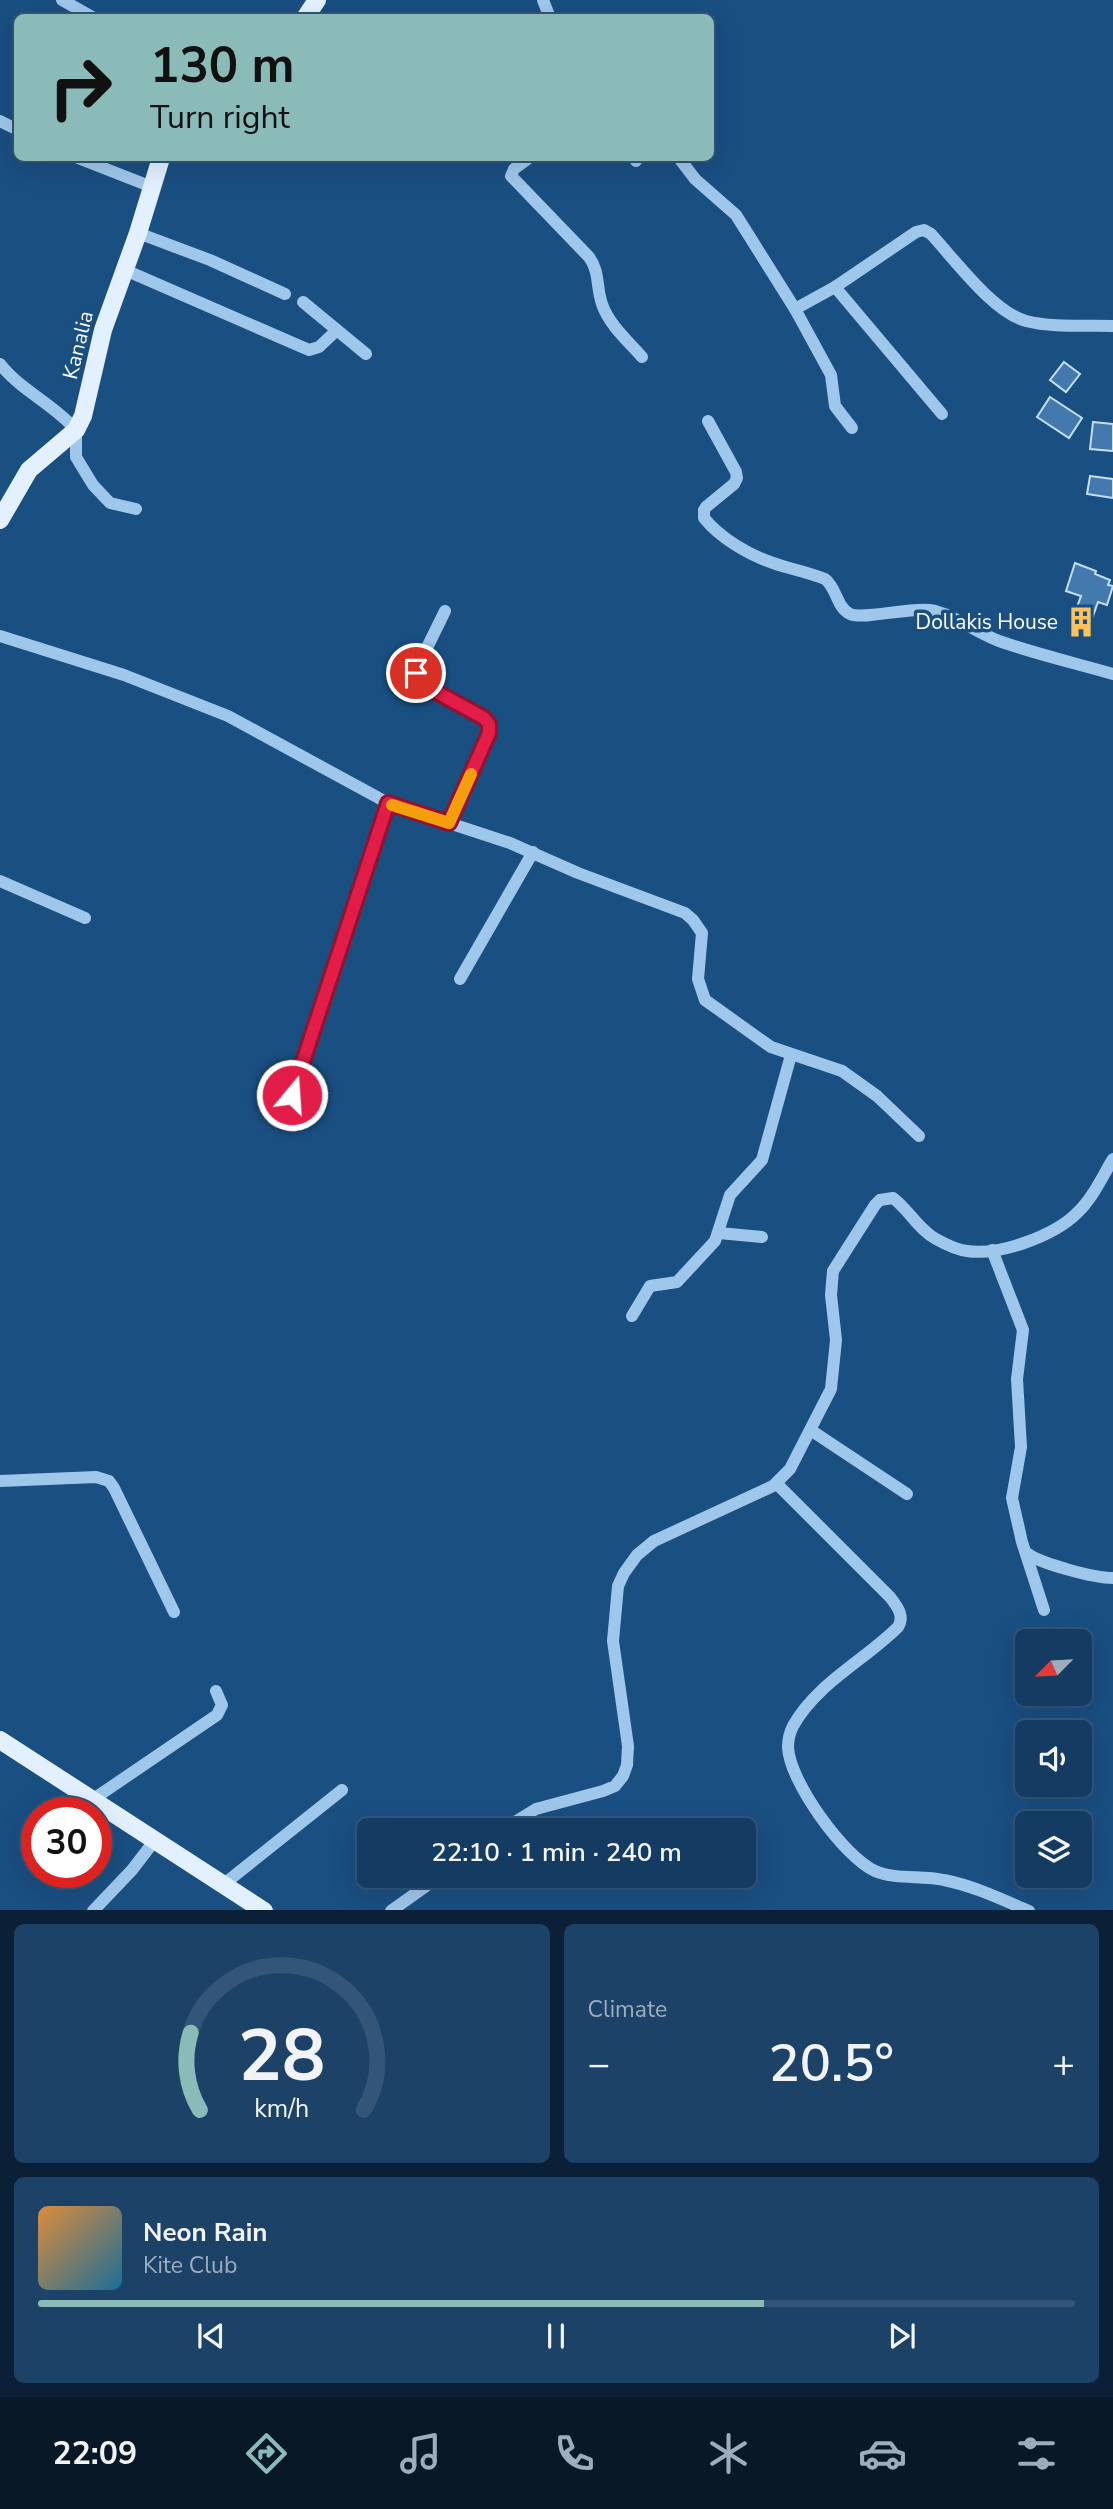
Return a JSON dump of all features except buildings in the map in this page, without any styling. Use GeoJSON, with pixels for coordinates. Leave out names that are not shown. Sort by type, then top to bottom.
{"type":"FeatureCollection","features":[{"type":"Feature","properties":{"kind":"main road","name":"Kanalia"},"geometry":{"type":"LineString","coordinates":[[0,520],[29,470],[76,430],[87,405],[103,330],[138,233],[160,161]]}},
{"type":"Feature","properties":{"kind":"main road"},"geometry":{"type":"LineString","coordinates":[[0,1740],[87,1797]]}},
{"type":"Feature","properties":{"kind":"main road"},"geometry":{"type":"LineString","coordinates":[[112,1813],[264,1910]]}},
{"type":"Feature","properties":{"kind":"street"},"geometry":{"type":"LineString","coordinates":[[62,0],[87,14]]}},
{"type":"Feature","properties":{"kind":"street"},"geometry":{"type":"LineString","coordinates":[[86,161],[152,187]]}},
{"type":"Feature","properties":{"kind":"street"},"geometry":{"type":"LineString","coordinates":[[525,161],[513,169],[511,176],[589,257],[597,272],[600,298],[606,314],[642,357]]}},
{"type":"Feature","properties":{"kind":"street"},"geometry":{"type":"LineString","coordinates":[[681,161],[695,179],[736,215],[795,309],[831,375],[835,406],[852,428]]}},
{"type":"Feature","properties":{"kind":"street"},"geometry":{"type":"LineString","coordinates":[[795,309],[835,287],[916,232],[924,230],[931,234],[997,305],[1011,314],[1035,322],[1113,326]]}},
{"type":"Feature","properties":{"kind":"street"},"geometry":{"type":"LineString","coordinates":[[138,233],[210,260],[285,294]]}},
{"type":"Feature","properties":{"kind":"street"},"geometry":{"type":"LineString","coordinates":[[125,270],[309,350],[316,349],[337,330]]}},
{"type":"Feature","properties":{"kind":"street"},"geometry":{"type":"LineString","coordinates":[[835,287],[942,414]]}},
{"type":"Feature","properties":{"kind":"street"},"geometry":{"type":"LineString","coordinates":[[303,302],[366,354]]}},
{"type":"Feature","properties":{"kind":"street"},"geometry":{"type":"LineString","coordinates":[[0,364],[34,397],[61,415],[76,430],[76,457],[93,485],[110,503],[136,509]]}},
{"type":"Feature","properties":{"kind":"street"},"geometry":{"type":"LineString","coordinates":[[708,421],[737,478],[706,507],[704,518],[748,552],[770,563],[825,579],[832,585],[843,608],[851,614],[932,610],[997,641],[1113,674]]}},
{"type":"Feature","properties":{"kind":"street"},"geometry":{"type":"LineString","coordinates":[[445,611],[417,668],[416,677],[422,684],[484,718],[490,729],[449,823]]}},
{"type":"Feature","properties":{"kind":"street"},"geometry":{"type":"LineString","coordinates":[[0,636],[124,675],[228,716],[388,803],[533,852],[578,873],[685,913],[702,933],[698,979],[705,1000],[764,1044],[842,1071],[877,1096],[919,1136]]}},
{"type":"Feature","properties":{"kind":"street"},"geometry":{"type":"LineString","coordinates":[[283,1121],[388,803]]}},
{"type":"Feature","properties":{"kind":"street"},"geometry":{"type":"LineString","coordinates":[[460,979],[533,852]]}},
{"type":"Feature","properties":{"kind":"street"},"geometry":{"type":"LineString","coordinates":[[0,881],[85,918]]}},
{"type":"Feature","properties":{"kind":"street"},"geometry":{"type":"LineString","coordinates":[[632,1315],[650,1286],[677,1282],[719,1233],[730,1195],[762,1160],[791,1055]]}},
{"type":"Feature","properties":{"kind":"street"},"geometry":{"type":"LineString","coordinates":[[521,1818],[536,1809],[603,1791],[615,1786],[623,1776],[627,1765],[628,1746],[613,1641],[618,1586],[637,1555],[665,1535],[777,1484],[790,1469],[827,1400],[834,1377],[836,1340],[831,1295],[833,1270],[874,1205],[880,1200],[893,1198],[934,1238],[966,1251],[992,1250],[1044,1236],[1074,1216],[1088,1202],[1113,1159]]}},
{"type":"Feature","properties":{"kind":"street"},"geometry":{"type":"LineString","coordinates":[[719,1233],[762,1237]]}},
{"type":"Feature","properties":{"kind":"street"},"geometry":{"type":"LineString","coordinates":[[992,1250],[1023,1330],[1017,1379],[1021,1447],[1012,1498],[1022,1542],[1028,1553],[1044,1610]]}},
{"type":"Feature","properties":{"kind":"street"},"geometry":{"type":"LineString","coordinates":[[812,1431],[907,1494]]}},
{"type":"Feature","properties":{"kind":"street"},"geometry":{"type":"LineString","coordinates":[[0,1481],[96,1477],[109,1481],[174,1612]]}},
{"type":"Feature","properties":{"kind":"street"},"geometry":{"type":"LineString","coordinates":[[777,1484],[890,1597],[901,1617],[895,1631],[835,1679],[802,1713],[791,1730],[788,1747],[790,1759],[809,1797],[849,1851],[876,1871],[956,1883],[1029,1910]]}},
{"type":"Feature","properties":{"kind":"street"},"geometry":{"type":"LineString","coordinates":[[1028,1553],[1038,1559],[1113,1578]]}},
{"type":"Feature","properties":{"kind":"street"},"geometry":{"type":"LineString","coordinates":[[96,1797],[217,1715],[222,1705],[216,1690]]}},
{"type":"Feature","properties":{"kind":"street"},"geometry":{"type":"LineString","coordinates":[[224,1884],[342,1790]]}},
{"type":"Feature","properties":{"kind":"street"},"geometry":{"type":"LineString","coordinates":[[93,1910],[132,1870],[155,1840]]}},
{"type":"Feature","properties":{"kind":"street"},"geometry":{"type":"LineString","coordinates":[[391,1910],[423,1888]]}},
{"type":"Feature","properties":{"kind":"slow traffic"},"geometry":{"type":"LineString","coordinates":[[392,805],[449,823],[471,774]]}},
{"type":"Feature","properties":{"kind":"place","name":"Dollakis House"},"geometry":{"type":"Point","coordinates":[1081,622]}},
{"type":"Feature","properties":{"kind":"route"},"geometry":{"type":"LineString","coordinates":[[292,1095],[388,803],[449,823],[489,733],[487,720],[422,684],[416,673]]}}]}
